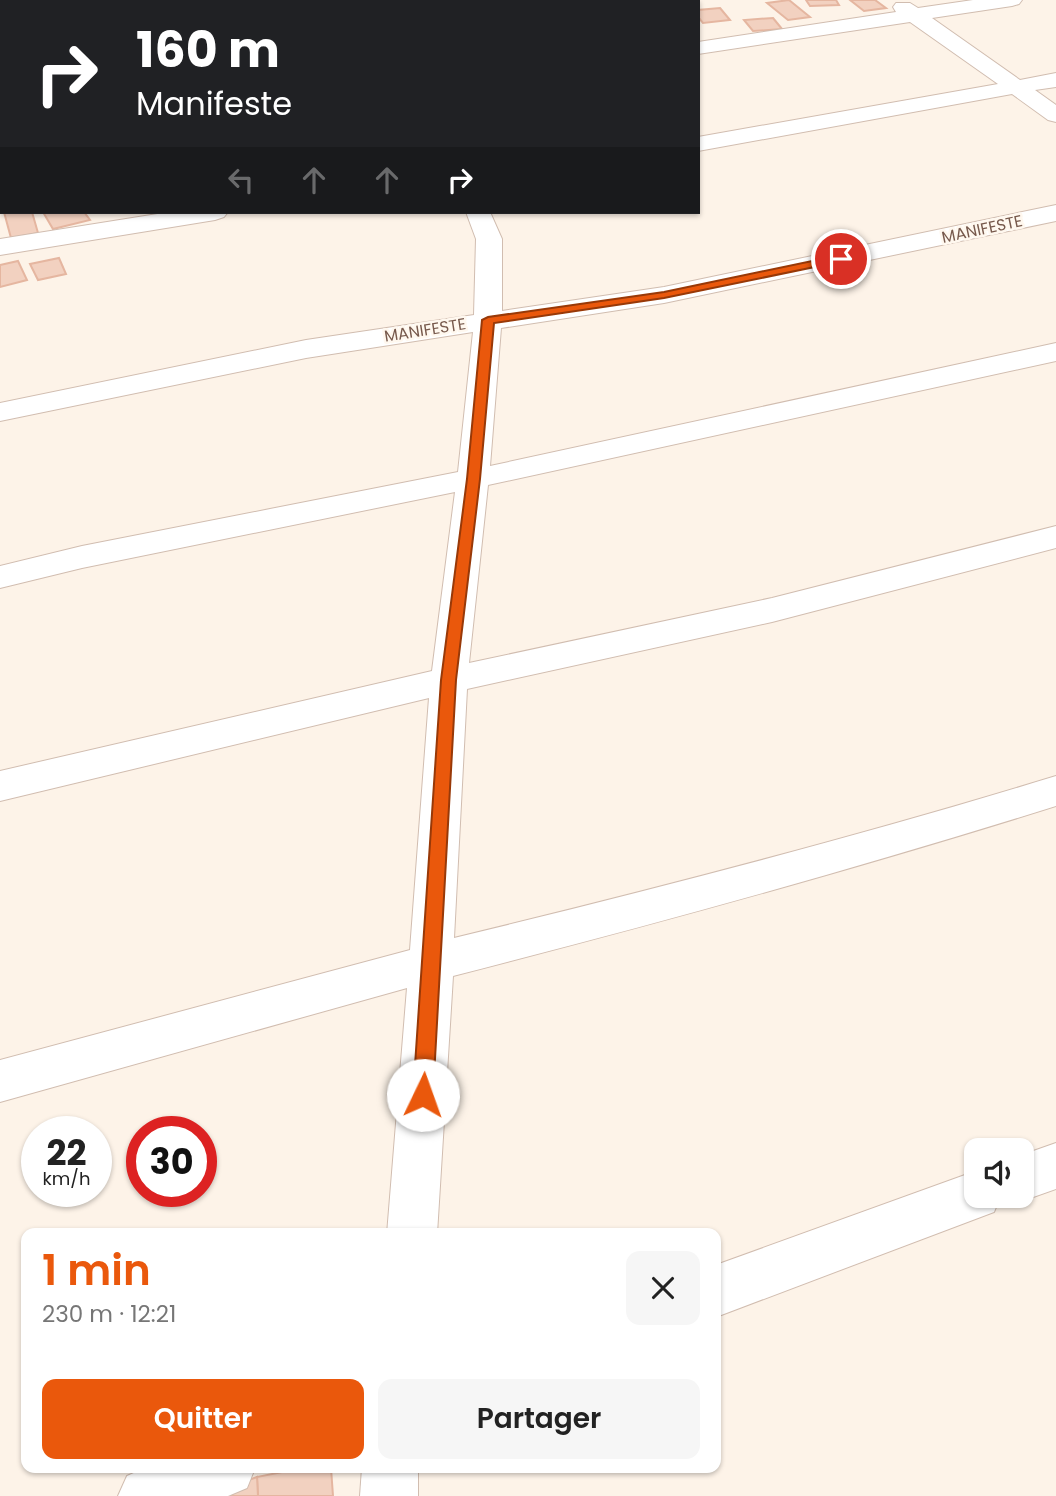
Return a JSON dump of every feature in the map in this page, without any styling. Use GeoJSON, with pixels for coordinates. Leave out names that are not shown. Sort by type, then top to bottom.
{"type":"FeatureCollection","features":[{"type":"Feature","properties":{"kind":"street"},"geometry":{"type":"LineString","coordinates":[[893,0],[1056,115]]}},
{"type":"Feature","properties":{"kind":"street"},"geometry":{"type":"LineString","coordinates":[[700,48],[1012,0]]}},
{"type":"Feature","properties":{"kind":"street"},"geometry":{"type":"LineString","coordinates":[[700,144],[1056,80]]}},
{"type":"Feature","properties":{"kind":"street","name":"MANIFESTE"},"geometry":{"type":"LineString","coordinates":[[0,412],[306,349],[664,295],[1056,213]]}},
{"type":"Feature","properties":{"kind":"street"},"geometry":{"type":"LineString","coordinates":[[0,247],[203,214]]}},
{"type":"Feature","properties":{"kind":"street"},"geometry":{"type":"LineString","coordinates":[[413,1228],[449,680],[473,479],[488,320],[489,239],[479,214]]}},
{"type":"Feature","properties":{"kind":"street"},"geometry":{"type":"LineString","coordinates":[[0,577],[82,557],[473,479],[1056,352]]}},
{"type":"Feature","properties":{"kind":"street"},"geometry":{"type":"LineString","coordinates":[[0,786],[449,680],[772,610],[1056,537]]}},
{"type":"Feature","properties":{"kind":"street"},"geometry":{"type":"LineString","coordinates":[[0,1081],[430,963],[682,900],[908,837],[1056,791]]}},
{"type":"Feature","properties":{"kind":"street"},"geometry":{"type":"LineString","coordinates":[[1034,1174],[1056,1166]]}},
{"type":"Feature","properties":{"kind":"street"},"geometry":{"type":"LineString","coordinates":[[721,1289],[964,1199]]}},
{"type":"Feature","properties":{"kind":"street"},"geometry":{"type":"LineString","coordinates":[[147,1496],[213,1473]]}},
{"type":"Feature","properties":{"kind":"street"},"geometry":{"type":"LineString","coordinates":[[389,1496],[390,1473]]}},
{"type":"Feature","properties":{"kind":"building"},"geometry":{"type":"Polygon","coordinates":[[[789,0],[810,17],[788,20],[767,3],[789,0]]]}},
{"type":"Feature","properties":{"kind":"building"},"geometry":{"type":"Polygon","coordinates":[[[806,0],[836,0],[839,5],[810,6],[806,0]]]}},
{"type":"Feature","properties":{"kind":"building"},"geometry":{"type":"Polygon","coordinates":[[[850,0],[875,0],[886,8],[864,11],[850,0]]]}},
{"type":"Feature","properties":{"kind":"building"},"geometry":{"type":"Polygon","coordinates":[[[720,8],[730,20],[703,23],[700,19],[700,10],[720,8]]]}},
{"type":"Feature","properties":{"kind":"building"},"geometry":{"type":"Polygon","coordinates":[[[773,18],[782,29],[753,31],[744,20],[773,18]]]}},
{"type":"Feature","properties":{"kind":"building"},"geometry":{"type":"Polygon","coordinates":[[[5,214],[33,214],[38,233],[11,238],[5,214]]]}},
{"type":"Feature","properties":{"kind":"building"},"geometry":{"type":"Polygon","coordinates":[[[44,214],[86,214],[90,220],[53,229],[44,214]]]}},
{"type":"Feature","properties":{"kind":"building"},"geometry":{"type":"Polygon","coordinates":[[[59,258],[66,274],[38,280],[30,264],[59,258]]]}},
{"type":"Feature","properties":{"kind":"building"},"geometry":{"type":"Polygon","coordinates":[[[18,261],[27,280],[0,287],[0,265],[18,261]]]}},
{"type":"Feature","properties":{"kind":"building"},"geometry":{"type":"Polygon","coordinates":[[[277,1473],[331,1473],[333,1496],[258,1496],[257,1477],[277,1473]]]}},
{"type":"Feature","properties":{"kind":"building"},"geometry":{"type":"Polygon","coordinates":[[[257,1477],[258,1496],[205,1496],[257,1477]]]}},
{"type":"Feature","properties":{"kind":"route"},"geometry":{"type":"LineString","coordinates":[[423,1095],[449,680],[473,479],[488,320],[664,295],[841,259]]}}]}
